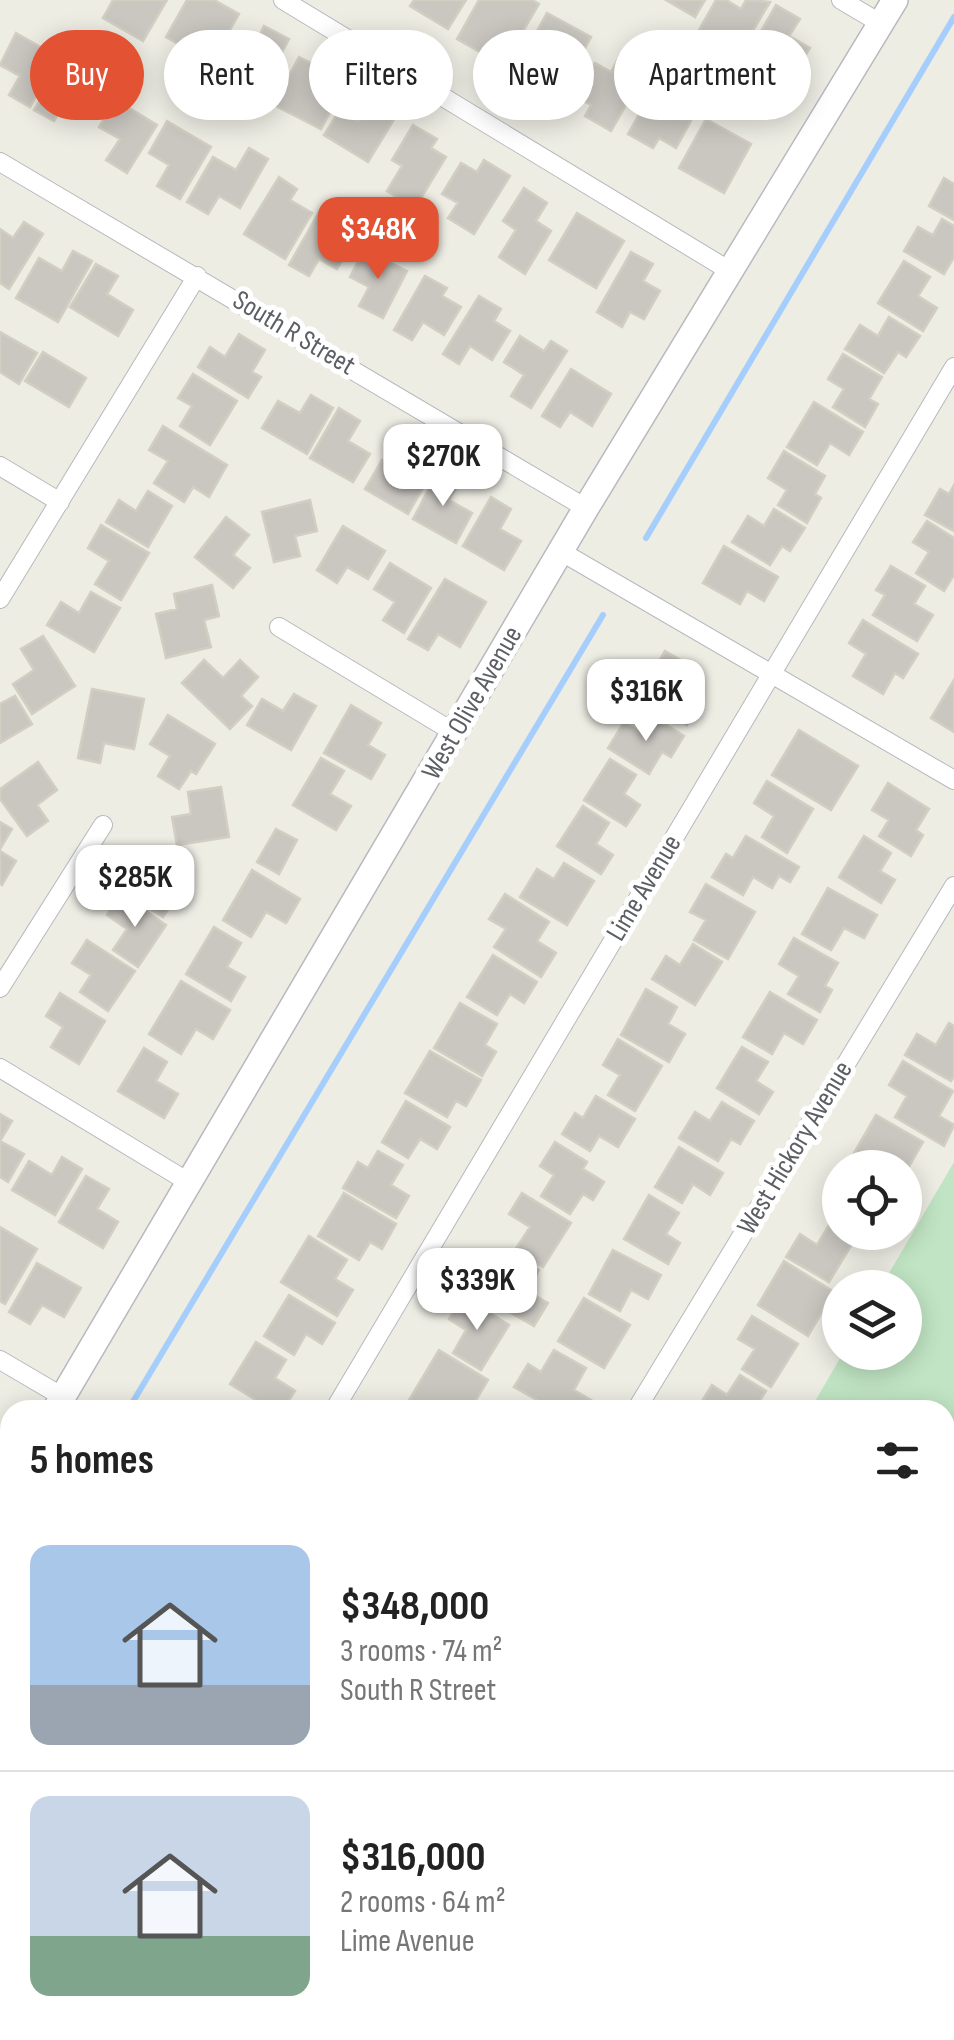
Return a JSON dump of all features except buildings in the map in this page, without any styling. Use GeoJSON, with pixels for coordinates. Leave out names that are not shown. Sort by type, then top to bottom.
{"type":"FeatureCollection","features":[{"type":"Feature","properties":{"kind":"street"},"geometry":{"type":"LineString","coordinates":[[284,0],[730,271]]}},
{"type":"Feature","properties":{"kind":"street"},"geometry":{"type":"LineString","coordinates":[[841,0],[880,24]]}},
{"type":"Feature","properties":{"kind":"street","name":"West Olive Avenue"},"geometry":{"type":"LineString","coordinates":[[61,1400],[560,551],[894,0]]}},
{"type":"Feature","properties":{"kind":"street","name":"South R Street"},"geometry":{"type":"LineString","coordinates":[[0,162],[586,508]]}},
{"type":"Feature","properties":{"kind":"street"},"geometry":{"type":"LineString","coordinates":[[0,599],[197,276]]}},
{"type":"Feature","properties":{"kind":"street","name":"Lime Avenue"},"geometry":{"type":"LineString","coordinates":[[343,1400],[954,366]]}},
{"type":"Feature","properties":{"kind":"street"},"geometry":{"type":"LineString","coordinates":[[0,466],[60,502]]}},
{"type":"Feature","properties":{"kind":"street"},"geometry":{"type":"LineString","coordinates":[[560,551],[954,780]]}},
{"type":"Feature","properties":{"kind":"street"},"geometry":{"type":"LineString","coordinates":[[279,627],[455,733]]}},
{"type":"Feature","properties":{"kind":"street"},"geometry":{"type":"LineString","coordinates":[[0,988],[103,825]]}},
{"type":"Feature","properties":{"kind":"street","name":"West Hickory Avenue"},"geometry":{"type":"LineString","coordinates":[[642,1400],[954,886]]}},
{"type":"Feature","properties":{"kind":"street"},"geometry":{"type":"LineString","coordinates":[[0,1068],[190,1183]]}},
{"type":"Feature","properties":{"kind":"street"},"geometry":{"type":"LineString","coordinates":[[0,1360],[54,1400]]}},
{"type":"Feature","properties":{"kind":"green space"},"geometry":{"type":"Polygon","coordinates":[[[954,1162],[954,1400],[816,1400],[833,1370],[922,1370],[922,1270],[891,1270],[903,1250],[922,1250],[922,1217],[954,1162]]]}},
{"type":"Feature","properties":{"kind":"waterway"},"geometry":{"type":"LineString","coordinates":[[646,538],[954,17]]}},
{"type":"Feature","properties":{"kind":"waterway"},"geometry":{"type":"LineString","coordinates":[[134,1400],[603,615]]}}]}
